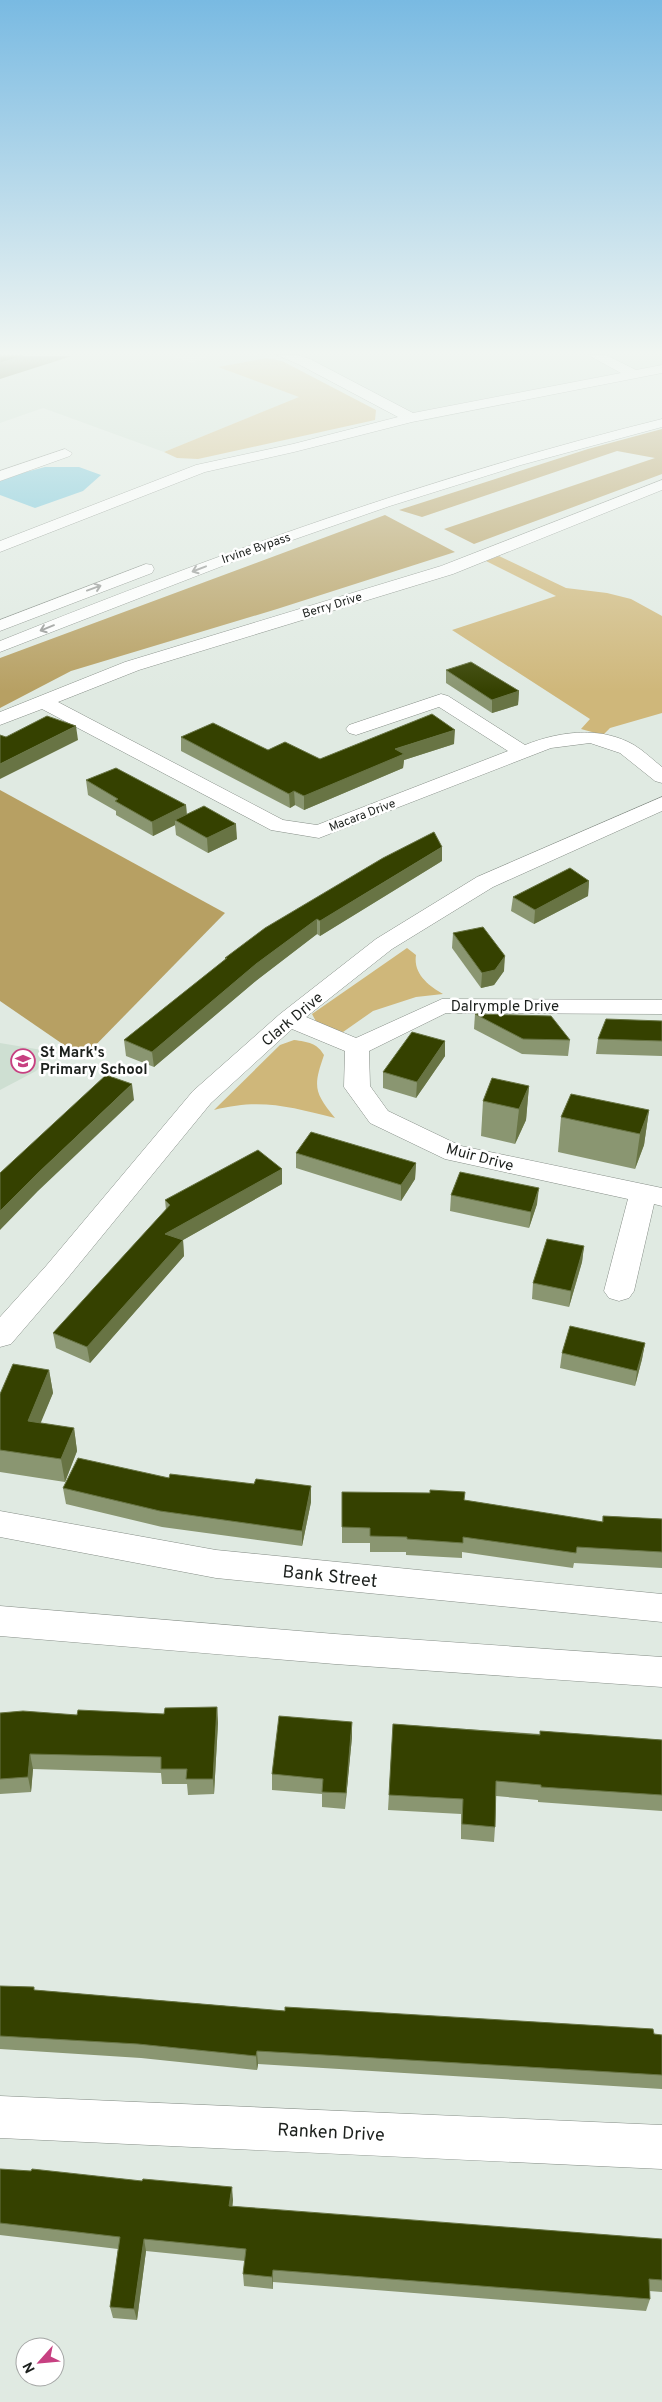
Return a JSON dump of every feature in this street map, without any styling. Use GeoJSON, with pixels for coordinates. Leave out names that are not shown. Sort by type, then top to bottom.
{"type":"FeatureCollection","features":[{"type":"Feature","properties":{"kind":"main road"},"geometry":{"type":"LineString","coordinates":[[0,476],[26,467]]}},
{"type":"Feature","properties":{"kind":"main road"},"geometry":{"type":"LineString","coordinates":[[0,547],[205,467]]}},
{"type":"Feature","properties":{"kind":"main road","name":"Irvine Bypass"},"geometry":{"type":"LineString","coordinates":[[0,648],[224,559],[383,504],[499,467]]}},
{"type":"Feature","properties":{"kind":"main road","name":"Berry Drive"},"geometry":{"type":"LineString","coordinates":[[0,719],[132,666],[447,570],[662,486]]}},
{"type":"Feature","properties":{"kind":"main road"},"geometry":{"type":"LineString","coordinates":[[0,626],[158,565]]}},
{"type":"Feature","properties":{"kind":"main road"},"geometry":{"type":"LineString","coordinates":[[356,729],[441,700],[523,752]]}},
{"type":"Feature","properties":{"kind":"main road","name":"Macara Drive"},"geometry":{"type":"LineString","coordinates":[[41,701],[278,826],[319,832],[547,743],[591,737],[627,749],[662,777]]}},
{"type":"Feature","properties":{"kind":"main road","name":"Clark Drive"},"geometry":{"type":"LineString","coordinates":[[0,1336],[56,1273],[202,1097],[289,1019],[384,944],[485,882],[662,803]]}},
{"type":"Feature","properties":{"kind":"main road","name":"Dalrymple Drive"},"geometry":{"type":"LineString","coordinates":[[357,1047],[442,1006],[662,1007]]}},
{"type":"Feature","properties":{"kind":"main road"},"geometry":{"type":"LineString","coordinates":[[289,1019],[357,1047]]}},
{"type":"Feature","properties":{"kind":"main road","name":"Muir Drive"},"geometry":{"type":"LineString","coordinates":[[357,1047],[357,1087],[380,1117],[454,1153],[653,1195]]}},
{"type":"Feature","properties":{"kind":"main road"},"geometry":{"type":"LineString","coordinates":[[619,1291],[653,1195]]}},
{"type":"Feature","properties":{"kind":"main road","name":"Bank Street"},"geometry":{"type":"LineString","coordinates":[[0,1524],[216,1564],[662,1608]]}},
{"type":"Feature","properties":{"kind":"main road"},"geometry":{"type":"LineString","coordinates":[[0,1621],[335,1650],[662,1672]]}},
{"type":"Feature","properties":{"kind":"main road","name":"Ranken Drive"},"geometry":{"type":"LineString","coordinates":[[0,2117],[662,2147]]}},
{"type":"Feature","properties":{"kind":"shaded area"},"geometry":{"type":"Polygon","coordinates":[[[532,467],[569,467],[422,517],[399,510],[532,467]]]}},
{"type":"Feature","properties":{"kind":"shaded area"},"geometry":{"type":"Polygon","coordinates":[[[628,467],[662,467],[662,474],[474,544],[444,529],[628,467]]]}},
{"type":"Feature","properties":{"kind":"shaded area"},"geometry":{"type":"Polygon","coordinates":[[[385,515],[455,552],[277,609],[71,671],[0,708],[0,658],[385,515]]]}},
{"type":"Feature","properties":{"kind":"shaded area"},"geometry":{"type":"Polygon","coordinates":[[[499,556],[566,588],[607,593],[631,599],[662,616],[662,713],[610,728],[603,735],[581,729],[590,719],[452,630],[556,596],[486,561],[499,556]]]}},
{"type":"Feature","properties":{"kind":"shaded area"},"geometry":{"type":"Polygon","coordinates":[[[0,790],[225,913],[83,1058],[0,1001],[0,790]]]}},
{"type":"Feature","properties":{"kind":"shaded area"},"geometry":{"type":"Polygon","coordinates":[[[407,948],[416,955],[417,968],[423,979],[443,994],[416,997],[373,1011],[343,1032],[319,1027],[312,1014],[407,948]]]}},
{"type":"Feature","properties":{"kind":"shaded area"},"geometry":{"type":"Polygon","coordinates":[[[294,1040],[312,1044],[324,1055],[317,1082],[319,1095],[335,1118],[289,1107],[261,1104],[231,1106],[214,1110],[280,1045],[294,1040]]]}},
{"type":"Feature","properties":{"kind":"shaded area","name":"St Mark's Primary School"},"geometry":{"type":"Polygon","coordinates":[[[0,1043],[54,1052],[36,1071],[0,1090],[0,1043]]]}},
{"type":"Feature","properties":{"kind":"water"},"geometry":{"type":"Polygon","coordinates":[[[45,467],[79,467],[101,475],[83,491],[35,508],[0,495],[0,481],[3,478],[45,467]]]}},
{"type":"Feature","properties":{"kind":"building"},"geometry":{"type":"Polygon","coordinates":[[[471,662],[519,691],[492,700],[446,670],[471,662]]]}},
{"type":"Feature","properties":{"kind":"building"},"geometry":{"type":"Polygon","coordinates":[[[432,714],[455,730],[395,749],[404,754],[304,796],[294,791],[289,794],[181,737],[213,723],[268,750],[285,742],[320,759],[432,714]]]}},
{"type":"Feature","properties":{"kind":"building"},"geometry":{"type":"Polygon","coordinates":[[[47,716],[76,726],[0,764],[0,735],[6,737],[47,716]]]}},
{"type":"Feature","properties":{"kind":"building"},"geometry":{"type":"Polygon","coordinates":[[[116,768],[186,805],[152,822],[115,801],[118,799],[86,780],[116,768]]]}},
{"type":"Feature","properties":{"kind":"building"},"geometry":{"type":"Polygon","coordinates":[[[204,806],[236,824],[207,838],[175,820],[204,806]]]}},
{"type":"Feature","properties":{"kind":"building"},"geometry":{"type":"Polygon","coordinates":[[[434,832],[442,847],[320,921],[317,919],[256,964],[152,1052],[124,1040],[265,928],[383,858],[434,832]]]}},
{"type":"Feature","properties":{"kind":"building"},"geometry":{"type":"Polygon","coordinates":[[[570,868],[589,881],[535,910],[513,897],[570,868]]]}},
{"type":"Feature","properties":{"kind":"building"},"geometry":{"type":"Polygon","coordinates":[[[483,927],[505,956],[495,970],[482,973],[453,933],[483,927]]]}},
{"type":"Feature","properties":{"kind":"building"},"geometry":{"type":"Polygon","coordinates":[[[475,1014],[551,1016],[570,1040],[523,1039],[475,1014]]]}},
{"type":"Feature","properties":{"kind":"building"},"geometry":{"type":"Polygon","coordinates":[[[606,1019],[662,1021],[662,1041],[598,1039],[606,1019]]]}},
{"type":"Feature","properties":{"kind":"building"},"geometry":{"type":"Polygon","coordinates":[[[412,1032],[445,1041],[417,1082],[383,1072],[412,1032]]]}},
{"type":"Feature","properties":{"kind":"building"},"geometry":{"type":"Polygon","coordinates":[[[106,1075],[132,1084],[0,1211],[0,1173],[106,1075]]]}},
{"type":"Feature","properties":{"kind":"building"},"geometry":{"type":"Polygon","coordinates":[[[492,1078],[529,1086],[519,1109],[483,1101],[492,1078]]]}},
{"type":"Feature","properties":{"kind":"building"},"geometry":{"type":"Polygon","coordinates":[[[571,1094],[649,1110],[640,1134],[561,1117],[571,1094]]]}},
{"type":"Feature","properties":{"kind":"building"},"geometry":{"type":"Polygon","coordinates":[[[311,1132],[416,1163],[401,1185],[296,1153],[311,1132]]]}},
{"type":"Feature","properties":{"kind":"building"},"geometry":{"type":"Polygon","coordinates":[[[258,1150],[282,1169],[165,1234],[183,1240],[87,1347],[53,1333],[170,1205],[165,1200],[258,1150]]]}},
{"type":"Feature","properties":{"kind":"building"},"geometry":{"type":"Polygon","coordinates":[[[460,1172],[539,1188],[531,1212],[451,1195],[460,1172]]]}},
{"type":"Feature","properties":{"kind":"building"},"geometry":{"type":"Polygon","coordinates":[[[547,1239],[584,1246],[571,1291],[533,1283],[547,1239]]]}},
{"type":"Feature","properties":{"kind":"building"},"geometry":{"type":"Polygon","coordinates":[[[570,1326],[645,1343],[637,1371],[562,1353],[570,1326]]]}},
{"type":"Feature","properties":{"kind":"building"},"geometry":{"type":"Polygon","coordinates":[[[13,1364],[49,1370],[28,1421],[74,1428],[61,1459],[0,1450],[0,1394],[13,1364]]]}},
{"type":"Feature","properties":{"kind":"building"},"geometry":{"type":"Polygon","coordinates":[[[78,1458],[169,1478],[170,1474],[254,1484],[256,1479],[311,1486],[302,1531],[160,1511],[63,1488],[78,1458]]]}},
{"type":"Feature","properties":{"kind":"building"},"geometry":{"type":"Polygon","coordinates":[[[430,1490],[465,1492],[464,1500],[603,1522],[603,1516],[662,1519],[662,1552],[577,1547],[576,1553],[463,1537],[463,1543],[407,1539],[407,1537],[370,1536],[370,1528],[342,1527],[342,1492],[430,1493],[430,1490]]]}},
{"type":"Feature","properties":{"kind":"building"},"geometry":{"type":"Polygon","coordinates":[[[217,1707],[213,1779],[186,1779],[187,1769],[161,1769],[161,1757],[30,1754],[28,1777],[0,1779],[0,1713],[23,1711],[77,1715],[78,1710],[164,1714],[165,1708],[217,1707]]]}},
{"type":"Feature","properties":{"kind":"building"},"geometry":{"type":"Polygon","coordinates":[[[279,1716],[352,1722],[346,1793],[322,1792],[323,1779],[272,1774],[279,1716]]]}},
{"type":"Feature","properties":{"kind":"building"},"geometry":{"type":"Polygon","coordinates":[[[393,1724],[540,1735],[540,1731],[662,1740],[662,1795],[541,1787],[541,1785],[496,1781],[495,1827],[462,1824],[463,1799],[389,1795],[393,1724]]]}},
{"type":"Feature","properties":{"kind":"building"},"geometry":{"type":"Polygon","coordinates":[[[0,1986],[34,1987],[34,1990],[285,2011],[285,2007],[653,2029],[654,2034],[662,2035],[662,2075],[257,2051],[256,2056],[138,2044],[0,2036],[0,1986]]]}},
{"type":"Feature","properties":{"kind":"building"},"geometry":{"type":"Polygon","coordinates":[[[0,2169],[31,2171],[32,2169],[142,2181],[143,2179],[232,2187],[229,2206],[662,2239],[662,2280],[649,2279],[650,2299],[273,2270],[272,2277],[243,2274],[246,2249],[144,2239],[134,2309],[110,2307],[120,2237],[0,2223],[0,2169]]]}},
{"type":"Feature","properties":{"kind":"place","name":"St Mark's Primary School"},"geometry":{"type":"Point","coordinates":[23,1061]}}]}
